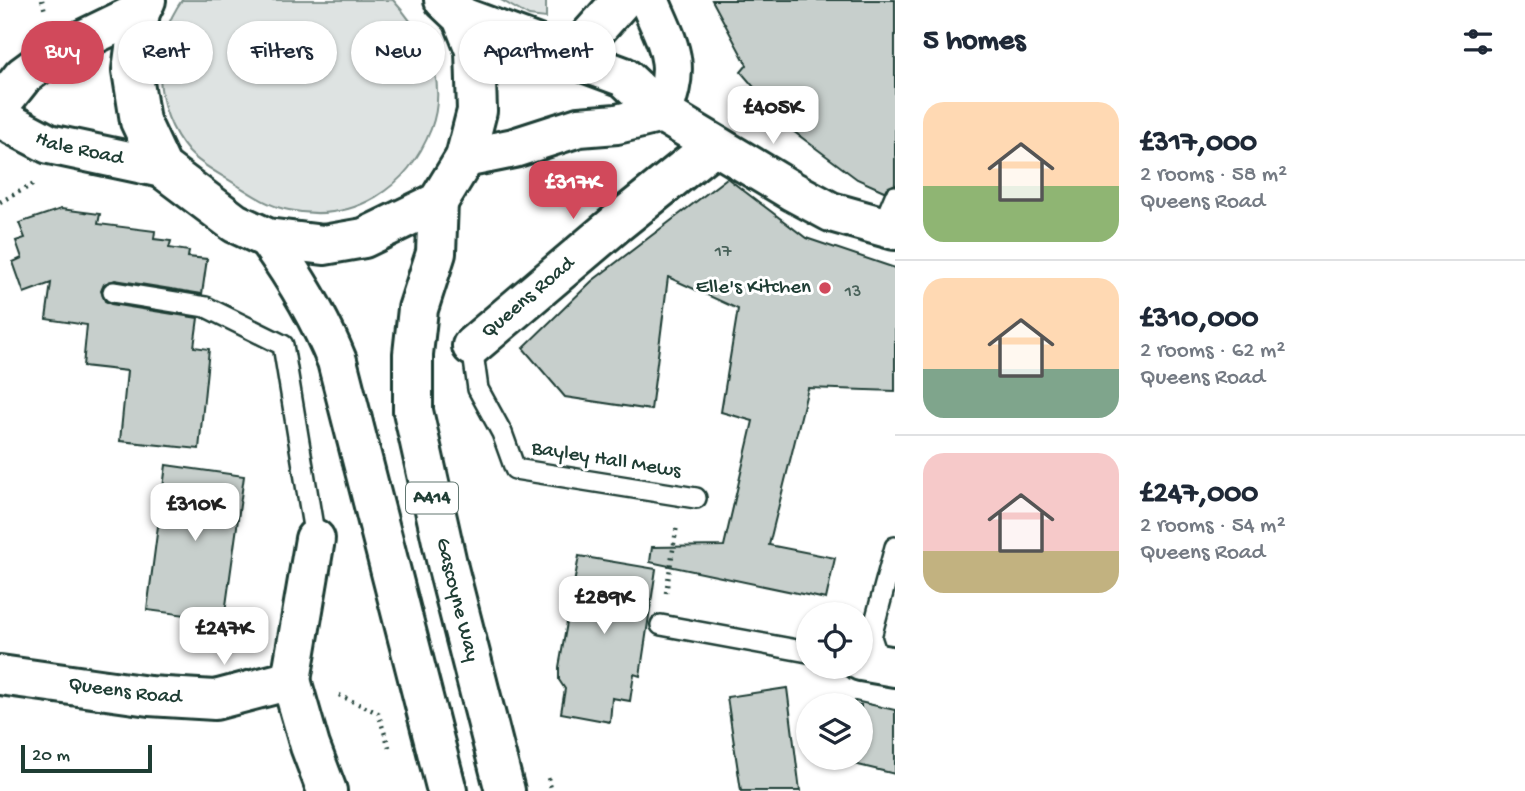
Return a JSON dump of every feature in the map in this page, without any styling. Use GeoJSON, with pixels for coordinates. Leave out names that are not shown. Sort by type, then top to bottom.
{"type":"FeatureCollection","features":[{"type":"Feature","properties":{"kind":"main road"},"geometry":{"type":"LineString","coordinates":[[603,21],[622,0]]}},
{"type":"Feature","properties":{"kind":"main road"},"geometry":{"type":"LineString","coordinates":[[649,0],[668,45],[673,65],[673,85],[662,113]]}},
{"type":"Feature","properties":{"kind":"main road"},"geometry":{"type":"LineString","coordinates":[[143,6],[132,70],[140,121],[162,168],[235,223],[267,238],[324,245],[364,238],[438,202],[465,158],[477,111],[475,50],[453,8]]}},
{"type":"Feature","properties":{"kind":"main road"},"geometry":{"type":"LineString","coordinates":[[0,105],[23,76],[53,54],[143,6]]}},
{"type":"Feature","properties":{"kind":"main road"},"geometry":{"type":"LineString","coordinates":[[453,8],[486,21]]}},
{"type":"Feature","properties":{"kind":"main road"},"geometry":{"type":"LineString","coordinates":[[616,73],[624,76],[662,113],[831,212],[884,219]]}},
{"type":"Feature","properties":{"kind":"main road"},"geometry":{"type":"LineString","coordinates":[[465,158],[514,148],[579,127],[617,124],[662,113]]}},
{"type":"Feature","properties":{"kind":"main road","name":"Hale Road"},"geometry":{"type":"LineString","coordinates":[[0,118],[49,144],[162,168]]}},
{"type":"Feature","properties":{"kind":"main road","name":"Queens Road"},"geometry":{"type":"LineString","coordinates":[[472,346],[714,145]]}},
{"type":"Feature","properties":{"kind":"main road","name":"Gascoyne Way"},"geometry":{"type":"LineString","coordinates":[[438,202],[436,253],[418,309],[413,354],[413,411],[448,568],[505,791]]}},
{"type":"Feature","properties":{"kind":"main road","name":"A414"},"geometry":{"type":"LineString","coordinates":[[267,238],[298,281],[323,326],[337,361],[447,791]]}},
{"type":"Feature","properties":{"kind":"main road"},"geometry":{"type":"LineString","coordinates":[[315,539],[291,680],[310,746],[327,791]]}},
{"type":"Feature","properties":{"kind":"main road","name":"Queens Road"},"geometry":{"type":"LineString","coordinates":[[0,676],[149,696],[215,700],[291,680]]}},
{"type":"Feature","properties":{"kind":"lane"},"geometry":{"type":"LineString","coordinates":[[113,292],[206,307],[283,345],[315,539]]}},
{"type":"Feature","properties":{"kind":"lane","name":"Bayley Hall Mews"},"geometry":{"type":"LineString","coordinates":[[472,346],[478,389],[502,433],[515,470],[689,497]]}},
{"type":"Feature","properties":{"kind":"lane"},"geometry":{"type":"LineString","coordinates":[[879,664],[872,637],[895,547]]}},
{"type":"Feature","properties":{"kind":"lane"},"geometry":{"type":"LineString","coordinates":[[661,625],[796,650]]}},
{"type":"Feature","properties":{"kind":"path"},"geometry":{"type":"LineString","coordinates":[[661,625],[689,497]]}},
{"type":"Feature","properties":{"kind":"path"},"geometry":{"type":"LineString","coordinates":[[291,680],[351,699],[378,713],[390,752]]}},
{"type":"Feature","properties":{"kind":"shaded area"},"geometry":{"type":"Polygon","coordinates":[[[182,0],[393,0],[410,21],[351,21],[351,84],[436,84],[436,111],[421,150],[408,169],[376,197],[335,212],[289,210],[255,197],[189,152],[168,117],[161,84],[213,84],[213,21],[171,21],[182,0]]]}},
{"type":"Feature","properties":{"kind":"shaded area"},"geometry":{"type":"Polygon","coordinates":[[[501,0],[546,0],[546,18],[529,16],[501,0]]]}},
{"type":"Feature","properties":{"kind":"building"},"geometry":{"type":"Polygon","coordinates":[[[712,0],[895,0],[895,184],[884,191],[857,179],[789,128],[741,72],[747,65],[712,0]]]}},
{"type":"Feature","properties":{"kind":"building"},"geometry":{"type":"Polygon","coordinates":[[[727,178],[806,238],[895,268],[895,391],[808,388],[769,545],[835,558],[826,599],[650,562],[652,547],[724,546],[753,421],[721,412],[738,309],[668,277],[651,410],[565,397],[523,348],[592,281],[727,178]]]}},
{"type":"Feature","properties":{"kind":"building"},"geometry":{"type":"Polygon","coordinates":[[[61,209],[100,214],[98,224],[155,231],[154,239],[171,241],[169,248],[189,251],[188,257],[207,259],[202,294],[115,280],[104,284],[101,291],[105,301],[111,304],[198,318],[194,347],[209,349],[199,449],[120,441],[127,371],[83,366],[87,325],[46,319],[51,283],[24,293],[13,262],[22,258],[16,241],[25,238],[19,223],[61,209]]]}},
{"type":"Feature","properties":{"kind":"building"},"geometry":{"type":"Polygon","coordinates":[[[166,465],[244,476],[224,620],[147,610],[166,465]]]}},
{"type":"Feature","properties":{"kind":"building"},"geometry":{"type":"Polygon","coordinates":[[[579,556],[656,569],[640,676],[634,674],[630,701],[612,698],[610,722],[561,713],[565,689],[559,680],[559,667],[579,556]]]}},
{"type":"Feature","properties":{"kind":"building"},"geometry":{"type":"Polygon","coordinates":[[[787,688],[800,791],[741,791],[727,697],[787,688]]]}},
{"type":"Feature","properties":{"kind":"building"},"geometry":{"type":"Polygon","coordinates":[[[873,705],[895,710],[895,774],[873,769],[873,705]]]}},
{"type":"Feature","properties":{"kind":"place","name":"Elle's Kitchen"},"geometry":{"type":"Point","coordinates":[825,288]}}]}
